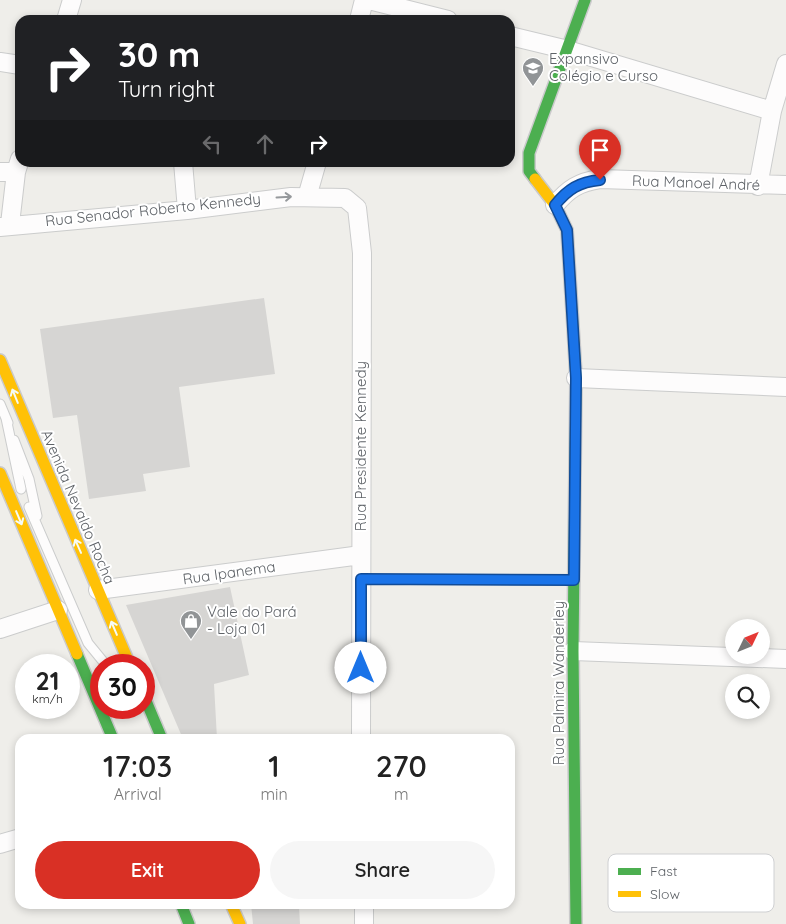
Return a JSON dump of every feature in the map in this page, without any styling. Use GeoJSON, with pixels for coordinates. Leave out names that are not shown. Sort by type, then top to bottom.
{"type":"FeatureCollection","features":[{"type":"Feature","properties":{"kind":"main road","name":"Rua Palmira Wanderley"},"geometry":{"type":"LineString","coordinates":[[576,924],[573,650],[576,378],[567,230],[555,205],[532,178],[529,171],[529,153],[585,0]]}},
{"type":"Feature","properties":{"kind":"main road","name":"Avenida Nevaldo Rocha"},"geometry":{"type":"LineString","coordinates":[[0,360],[125,654]]}},
{"type":"Feature","properties":{"kind":"main road"},"geometry":{"type":"LineString","coordinates":[[0,473],[90,684]]}},
{"type":"Feature","properties":{"kind":"main road"},"geometry":{"type":"LineString","coordinates":[[105,719],[112,734]]}},
{"type":"Feature","properties":{"kind":"main road"},"geometry":{"type":"LineString","coordinates":[[153,719],[160,734]]}},
{"type":"Feature","properties":{"kind":"main road"},"geometry":{"type":"LineString","coordinates":[[183,909],[189,924]]}},
{"type":"Feature","properties":{"kind":"main road"},"geometry":{"type":"LineString","coordinates":[[233,909],[240,924]]}},
{"type":"Feature","properties":{"kind":"street"},"geometry":{"type":"LineString","coordinates":[[68,15],[72,0]]}},
{"type":"Feature","properties":{"kind":"street"},"geometry":{"type":"LineString","coordinates":[[360,15],[364,0]]}},
{"type":"Feature","properties":{"kind":"street"},"geometry":{"type":"LineString","coordinates":[[369,0],[428,15]]}},
{"type":"Feature","properties":{"kind":"street"},"geometry":{"type":"LineString","coordinates":[[515,37],[568,50],[772,111]]}},
{"type":"Feature","properties":{"kind":"street"},"geometry":{"type":"LineString","coordinates":[[0,62],[15,64]]}},
{"type":"Feature","properties":{"kind":"street"},"geometry":{"type":"LineString","coordinates":[[758,186],[772,111],[786,64]]}},
{"type":"Feature","properties":{"kind":"street"},"geometry":{"type":"LineString","coordinates":[[183,167],[187,210]]}},
{"type":"Feature","properties":{"kind":"street"},"geometry":{"type":"LineString","coordinates":[[307,197],[316,167]]}},
{"type":"Feature","properties":{"kind":"street"},"geometry":{"type":"LineString","coordinates":[[5,226],[12,168]]}},
{"type":"Feature","properties":{"kind":"street","name":"Rua Manoel André"},"geometry":{"type":"LineString","coordinates":[[555,205],[568,190],[585,181],[758,186],[786,185]]}},
{"type":"Feature","properties":{"kind":"street","name":"Rua Senador Roberto Kennedy"},"geometry":{"type":"LineString","coordinates":[[5,226],[187,210],[265,198],[307,197]]}},
{"type":"Feature","properties":{"kind":"street","name":"Rua Presidente Kennedy"},"geometry":{"type":"LineString","coordinates":[[307,197],[345,198],[357,208],[362,254],[361,734]]}},
{"type":"Feature","properties":{"kind":"street"},"geometry":{"type":"LineString","coordinates":[[576,378],[786,387]]}},
{"type":"Feature","properties":{"kind":"street","name":"Rua Ipanema"},"geometry":{"type":"LineString","coordinates":[[98,590],[361,555]]}},
{"type":"Feature","properties":{"kind":"street"},"geometry":{"type":"LineString","coordinates":[[0,629],[58,610]]}},
{"type":"Feature","properties":{"kind":"street"},"geometry":{"type":"LineString","coordinates":[[573,650],[786,659]]}},
{"type":"Feature","properties":{"kind":"street"},"geometry":{"type":"LineString","coordinates":[[0,844],[15,840]]}},
{"type":"Feature","properties":{"kind":"street"},"geometry":{"type":"LineString","coordinates":[[364,909],[364,924]]}},
{"type":"Feature","properties":{"kind":"lane"},"geometry":{"type":"LineString","coordinates":[[0,404],[6,418],[18,484],[88,643],[90,658]]}},
{"type":"Feature","properties":{"kind":"lane"},"geometry":{"type":"LineString","coordinates":[[361,579],[574,580]]}},
{"type":"Feature","properties":{"kind":"lane"},"geometry":{"type":"LineString","coordinates":[[88,643],[97,654]]}},
{"type":"Feature","properties":{"kind":"lane"},"geometry":{"type":"LineString","coordinates":[[148,719],[159,734]]}},
{"type":"Feature","properties":{"kind":"building"},"geometry":{"type":"Polygon","coordinates":[[[264,298],[275,374],[179,387],[190,467],[143,474],[146,491],[89,499],[77,415],[53,418],[40,329],[264,298]]]}},
{"type":"Feature","properties":{"kind":"building","name":"Vale do Pará - Loja 01"},"geometry":{"type":"Polygon","coordinates":[[[230,587],[249,675],[214,684],[217,734],[181,734],[155,673],[155,654],[147,654],[126,605],[230,587]]]}},
{"type":"Feature","properties":{"kind":"building"},"geometry":{"type":"Polygon","coordinates":[[[252,909],[299,909],[300,924],[253,924],[252,909]]]}},
{"type":"Feature","properties":{"kind":"traffic: fast"},"geometry":{"type":"LineString","coordinates":[[535,179],[529,171],[529,153],[585,0]]}},
{"type":"Feature","properties":{"kind":"traffic: fast"},"geometry":{"type":"LineString","coordinates":[[574,343],[576,378],[573,651],[576,924]]}},
{"type":"Feature","properties":{"kind":"traffic: fast"},"geometry":{"type":"LineString","coordinates":[[80,661],[111,734]]}},
{"type":"Feature","properties":{"kind":"traffic: fast"},"geometry":{"type":"LineString","coordinates":[[154,719],[160,734]]}},
{"type":"Feature","properties":{"kind":"traffic: fast"},"geometry":{"type":"LineString","coordinates":[[183,909],[189,924]]}},
{"type":"Feature","properties":{"kind":"traffic: slow"},"geometry":{"type":"LineString","coordinates":[[535,179],[555,205],[567,230],[574,343]]}},
{"type":"Feature","properties":{"kind":"traffic: slow"},"geometry":{"type":"LineString","coordinates":[[0,360],[125,654]]}},
{"type":"Feature","properties":{"kind":"traffic: slow"},"geometry":{"type":"LineString","coordinates":[[0,473],[77,654]]}},
{"type":"Feature","properties":{"kind":"traffic: slow"},"geometry":{"type":"LineString","coordinates":[[233,909],[240,924]]}},
{"type":"Feature","properties":{"kind":"place","name":"Expansivo Colégio e Curso"},"geometry":{"type":"Point","coordinates":[533,87]}},
{"type":"Feature","properties":{"kind":"place","name":"Vale do Pará - Loja 01"},"geometry":{"type":"Point","coordinates":[191,640]}},
{"type":"Feature","properties":{"kind":"route"},"geometry":{"type":"LineString","coordinates":[[361,668],[361,579],[574,580],[576,378],[567,230],[555,205],[568,190],[585,181],[600,180]]}}]}
